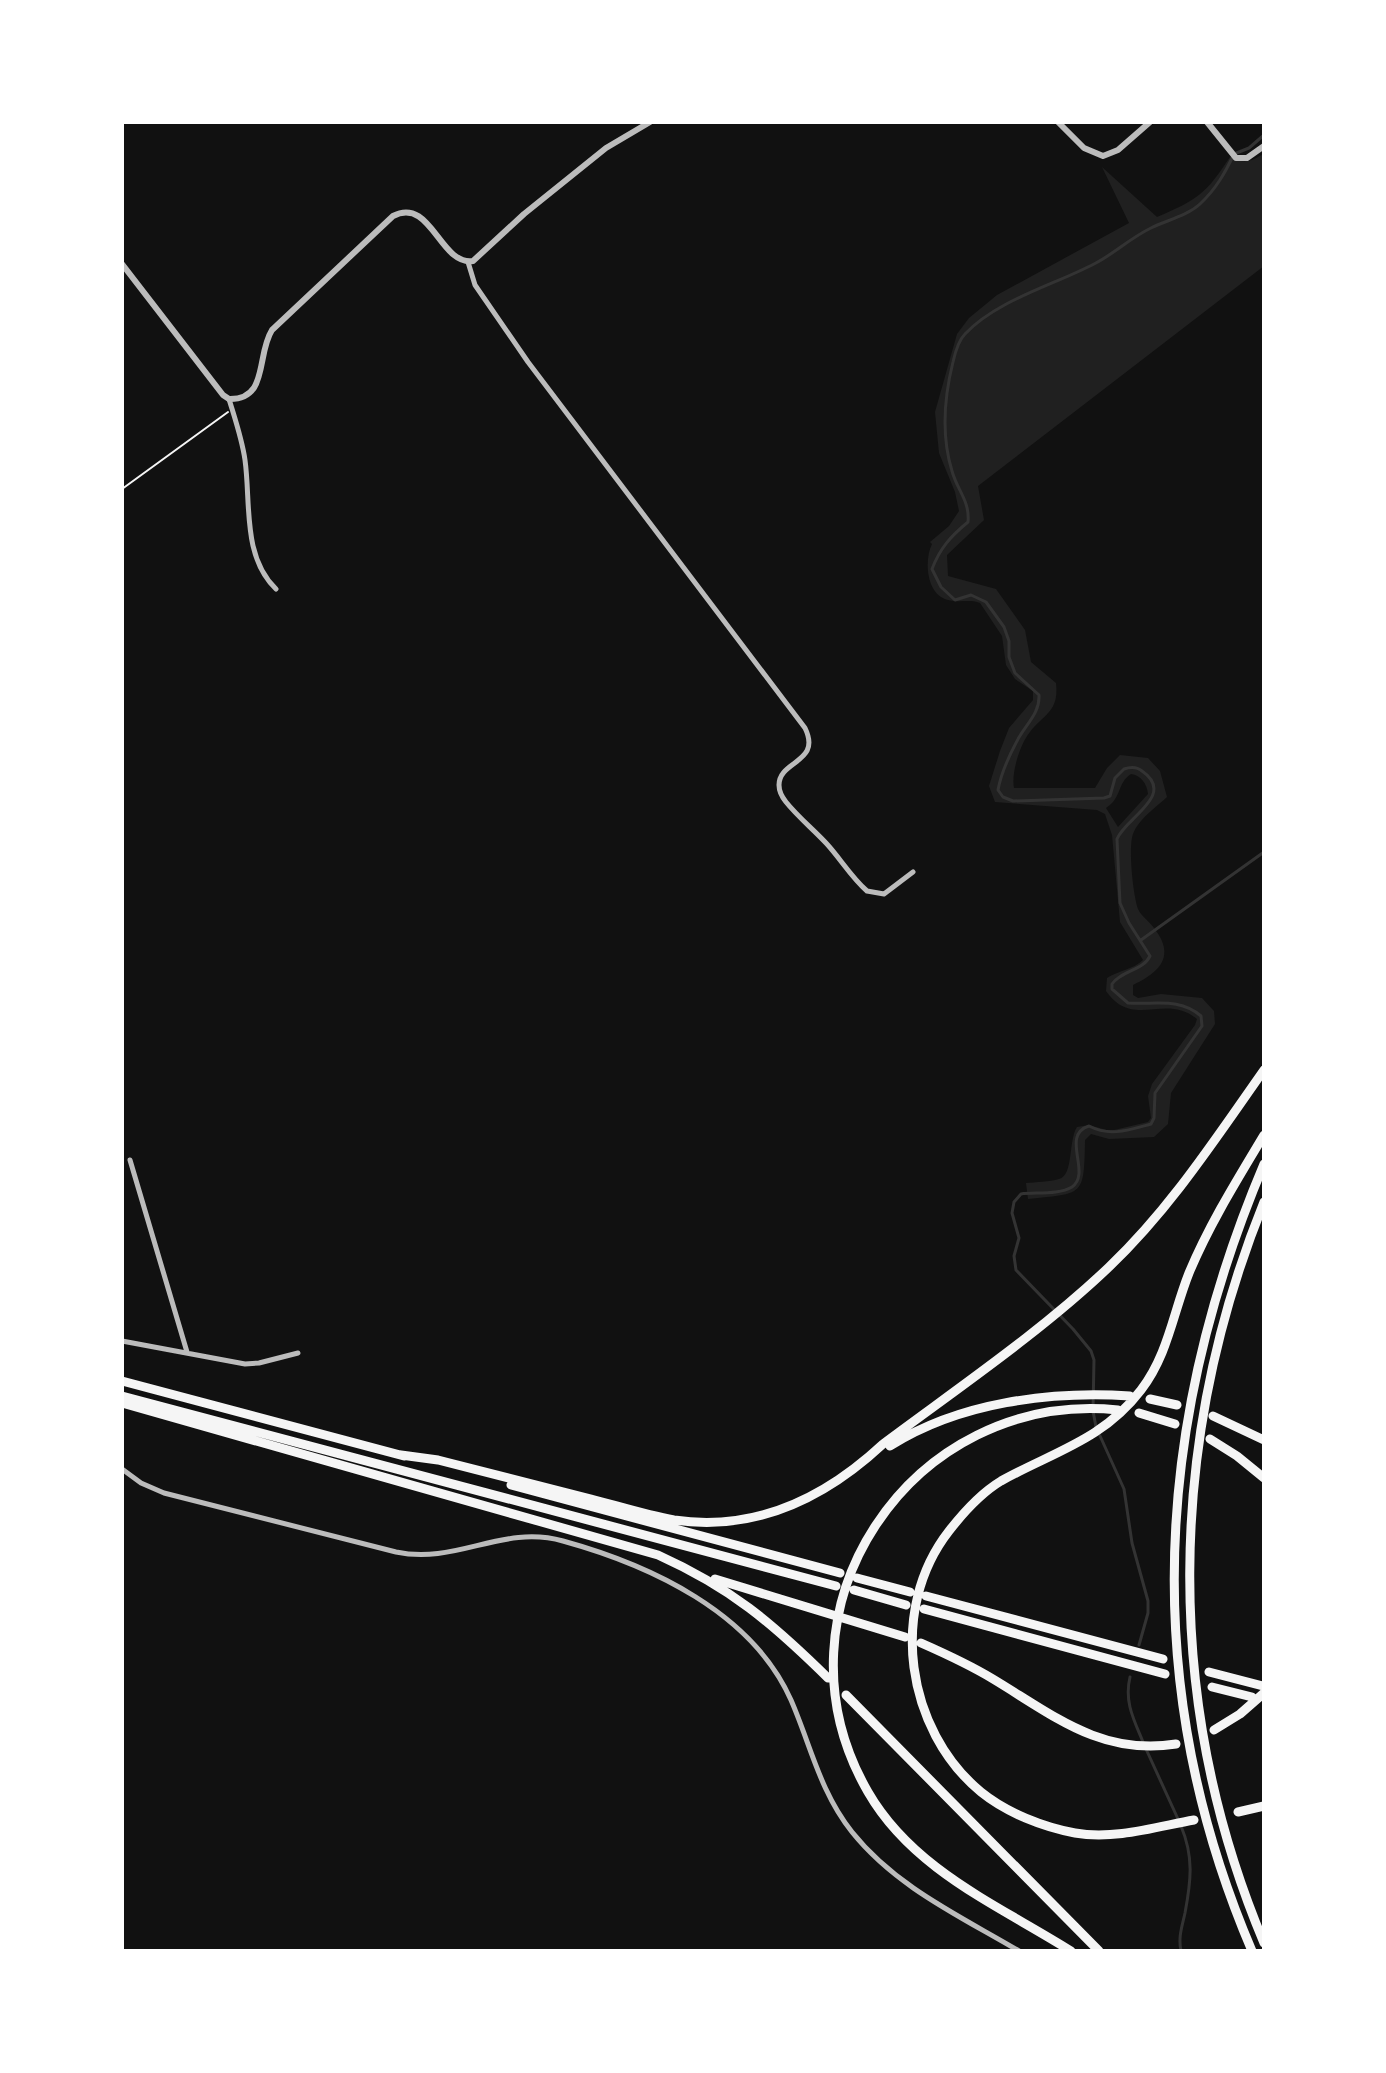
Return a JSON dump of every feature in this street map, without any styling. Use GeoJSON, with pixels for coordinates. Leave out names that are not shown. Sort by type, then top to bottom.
{"type":"FeatureCollection","features":[{"type":"Feature","properties":{"kind":"highway"},"geometry":{"type":"LineString","coordinates":[[401,1455],[438,1460],[673,1520],[745,1519],[783,1510],[827,1489],[1073,1299],[1110,1266],[1156,1218],[1189,1176],[1264,1070]]}},
{"type":"Feature","properties":{"kind":"highway"},"geometry":{"type":"LineString","coordinates":[[1194,1820],[1110,1834],[1076,1833],[1039,1823],[994,1801],[960,1772],[927,1720],[917,1690],[912,1660],[913,1617],[928,1565],[947,1533],[971,1505],[999,1483],[1095,1434],[1118,1415],[1151,1376],[1171,1332],[1188,1276],[1209,1229],[1264,1135]]}},
{"type":"Feature","properties":{"kind":"highway"},"geometry":{"type":"LineString","coordinates":[[1252,1951],[1214,1848],[1184,1712],[1175,1625],[1175,1536],[1183,1447],[1199,1359],[1222,1274],[1264,1164]]}},
{"type":"Feature","properties":{"kind":"highway"},"geometry":{"type":"LineString","coordinates":[[1264,1202],[1236,1279],[1213,1361],[1197,1446],[1190,1535],[1190,1621],[1198,1706],[1214,1789],[1236,1867],[1264,1943]]}},
{"type":"Feature","properties":{"kind":"highway"},"geometry":{"type":"LineString","coordinates":[[122,1381],[840,1573]]}},
{"type":"Feature","properties":{"kind":"highway"},"geometry":{"type":"LineString","coordinates":[[863,1462],[936,1422],[1022,1400],[1083,1393],[1130,1396]]}},
{"type":"Feature","properties":{"kind":"highway"},"geometry":{"type":"LineString","coordinates":[[122,1396],[836,1586]]}},
{"type":"Feature","properties":{"kind":"highway"},"geometry":{"type":"LineString","coordinates":[[1150,1399],[1177,1405]]}},
{"type":"Feature","properties":{"kind":"highway"},"geometry":{"type":"LineString","coordinates":[[122,1403],[613,1540],[658,1555],[697,1573],[905,1637]]}},
{"type":"Feature","properties":{"kind":"highway"},"geometry":{"type":"LineString","coordinates":[[1071,1951],[945,1875],[898,1833],[873,1800],[858,1772],[843,1728],[841,1696],[832,1674],[843,1598],[862,1547],[881,1516],[907,1485],[954,1447],[994,1427],[1024,1417],[1082,1408],[1118,1410]]}},
{"type":"Feature","properties":{"kind":"highway"},"geometry":{"type":"LineString","coordinates":[[1139,1413],[1175,1424]]}},
{"type":"Feature","properties":{"kind":"highway"},"geometry":{"type":"LineString","coordinates":[[1213,1416],[1264,1440]]}},
{"type":"Feature","properties":{"kind":"highway"},"geometry":{"type":"LineString","coordinates":[[1210,1439],[1264,1478]]}},
{"type":"Feature","properties":{"kind":"highway"},"geometry":{"type":"LineString","coordinates":[[697,1573],[766,1619],[832,1674]]}},
{"type":"Feature","properties":{"kind":"highway"},"geometry":{"type":"LineString","coordinates":[[857,1578],[910,1592]]}},
{"type":"Feature","properties":{"kind":"highway"},"geometry":{"type":"LineString","coordinates":[[854,1590],[906,1605]]}},
{"type":"Feature","properties":{"kind":"highway"},"geometry":{"type":"LineString","coordinates":[[926,1596],[1163,1659]]}},
{"type":"Feature","properties":{"kind":"highway"},"geometry":{"type":"LineString","coordinates":[[924,1609],[1165,1674]]}},
{"type":"Feature","properties":{"kind":"highway"},"geometry":{"type":"LineString","coordinates":[[921,1643],[990,1677],[1066,1725],[1124,1744],[1176,1744]]}},
{"type":"Feature","properties":{"kind":"highway"},"geometry":{"type":"LineString","coordinates":[[1209,1672],[1263,1689],[1247,1708],[1214,1730]]}},
{"type":"Feature","properties":{"kind":"highway"},"geometry":{"type":"LineString","coordinates":[[1212,1687],[1252,1697]]}},
{"type":"Feature","properties":{"kind":"highway"},"geometry":{"type":"LineString","coordinates":[[841,1696],[1099,1951]]}},
{"type":"Feature","properties":{"kind":"highway"},"geometry":{"type":"LineString","coordinates":[[1238,1812],[1264,1806]]}},
{"type":"Feature","properties":{"kind":"street"},"geometry":{"type":"LineString","coordinates":[[226,397],[244,398],[255,389],[260,377],[264,344],[272,330],[397,214],[409,212],[422,218],[458,258],[468,262],[480,257],[524,214],[606,148],[650,122]]}},
{"type":"Feature","properties":{"kind":"street"},"geometry":{"type":"LineString","coordinates":[[1058,122],[1084,148],[1103,156],[1118,150],[1150,122]]}},
{"type":"Feature","properties":{"kind":"street"},"geometry":{"type":"LineString","coordinates":[[1207,122],[1231,155],[1239,159],[1247,158],[1264,146]]}},
{"type":"Feature","properties":{"kind":"street"},"geometry":{"type":"LineString","coordinates":[[468,262],[475,285],[528,362],[805,728],[809,739],[808,749],[779,782],[779,791],[786,802],[823,839],[867,891],[884,894],[913,872]]}},
{"type":"Feature","properties":{"kind":"street"},"geometry":{"type":"LineString","coordinates":[[122,264],[226,397],[244,455],[255,557],[265,577],[276,589]]}},
{"type":"Feature","properties":{"kind":"street"},"geometry":{"type":"LineString","coordinates":[[130,1160],[187,1352]]}},
{"type":"Feature","properties":{"kind":"street"},"geometry":{"type":"LineString","coordinates":[[122,1341],[245,1364],[298,1353]]}},
{"type":"Feature","properties":{"kind":"street"},"geometry":{"type":"LineString","coordinates":[[122,1469],[141,1483],[164,1493],[396,1552],[440,1554],[519,1536],[538,1535],[613,1557],[676,1585],[738,1631],[775,1673],[790,1698],[828,1797],[863,1846],[905,1884],[1019,1951]]}},
{"type":"Feature","properties":{"kind":"path"},"geometry":{"type":"LineString","coordinates":[[122,489],[232,410]]}},
{"type":"Feature","properties":{"kind":"shaded area"},"geometry":{"type":"Polygon","coordinates":[[[1264,153],[1264,266],[978,486],[984,520],[947,555],[948,576],[996,589],[1025,630],[1031,662],[1056,683],[1053,706],[1026,737],[1020,751],[1014,788],[1095,788],[1107,768],[1120,755],[1148,758],[1160,771],[1167,797],[1135,829],[1131,860],[1138,909],[1161,938],[1164,955],[1151,975],[1133,985],[1133,995],[1138,998],[1161,994],[1202,998],[1214,1011],[1215,1024],[1171,1093],[1168,1124],[1154,1137],[1109,1139],[1091,1134],[1085,1140],[1084,1172],[1077,1189],[1070,1193],[1028,1199],[1026,1183],[1051,1181],[1064,1176],[1077,1127],[1089,1125],[1110,1131],[1148,1122],[1151,1118],[1148,1096],[1152,1084],[1197,1019],[1173,1009],[1127,1008],[1106,991],[1107,978],[1143,960],[1120,922],[1112,835],[1105,814],[1097,810],[995,802],[989,786],[1000,751],[1009,728],[1033,700],[1033,691],[1015,679],[1006,665],[1002,636],[980,603],[948,600],[941,597],[931,584],[928,567],[930,542],[949,526],[959,511],[955,492],[939,453],[935,412],[957,334],[969,318],[997,295],[1129,223],[1102,167],[1157,217],[1200,194],[1230,157],[1243,161],[1264,153]],[[1131,774],[1123,782],[1115,800],[1106,808],[1118,827],[1148,794],[1143,781],[1131,774]]]}},
{"type":"Feature","properties":{"kind":"waterway"},"geometry":{"type":"LineString","coordinates":[[1139,1645],[1148,1613],[1148,1601],[1132,1543],[1124,1489],[1096,1427],[1093,1411],[1094,1360],[1091,1351],[1073,1329],[1016,1270],[1014,1256],[1019,1238],[1012,1213],[1014,1202],[1021,1194],[1061,1191],[1072,1187],[1079,1173],[1076,1146],[1081,1131],[1089,1126],[1104,1131],[1120,1131],[1151,1124],[1155,1093],[1202,1026],[1201,1016],[1175,1004],[1128,1003],[1112,989],[1116,979],[1143,965],[1150,956],[1120,903],[1117,839],[1152,798],[1154,789],[1151,780],[1140,769],[1131,767],[1115,778],[1110,796],[1104,798],[1013,801],[1003,797],[998,790],[1003,771],[1017,741],[1035,714],[1039,695],[1015,673],[1004,627],[986,602],[971,595],[955,600],[941,587],[932,569],[947,543],[968,522],[967,508],[954,478],[945,430],[950,376],[963,337],[978,322],[1009,302],[1094,264],[1143,232],[1195,208],[1215,187],[1234,154],[1249,148],[1264,135]]}},
{"type":"Feature","properties":{"kind":"waterway"},"geometry":{"type":"LineString","coordinates":[[1141,940],[1264,852]]}},
{"type":"Feature","properties":{"kind":"waterway"},"geometry":{"type":"LineString","coordinates":[[1130,1677],[1129,1703],[1143,1742]]}},
{"type":"Feature","properties":{"kind":"waterway"},"geometry":{"type":"LineString","coordinates":[[1146,1749],[1178,1819]]}},
{"type":"Feature","properties":{"kind":"waterway"},"geometry":{"type":"LineString","coordinates":[[1181,1826],[1190,1869],[1180,1937],[1181,1951]]}}]}
